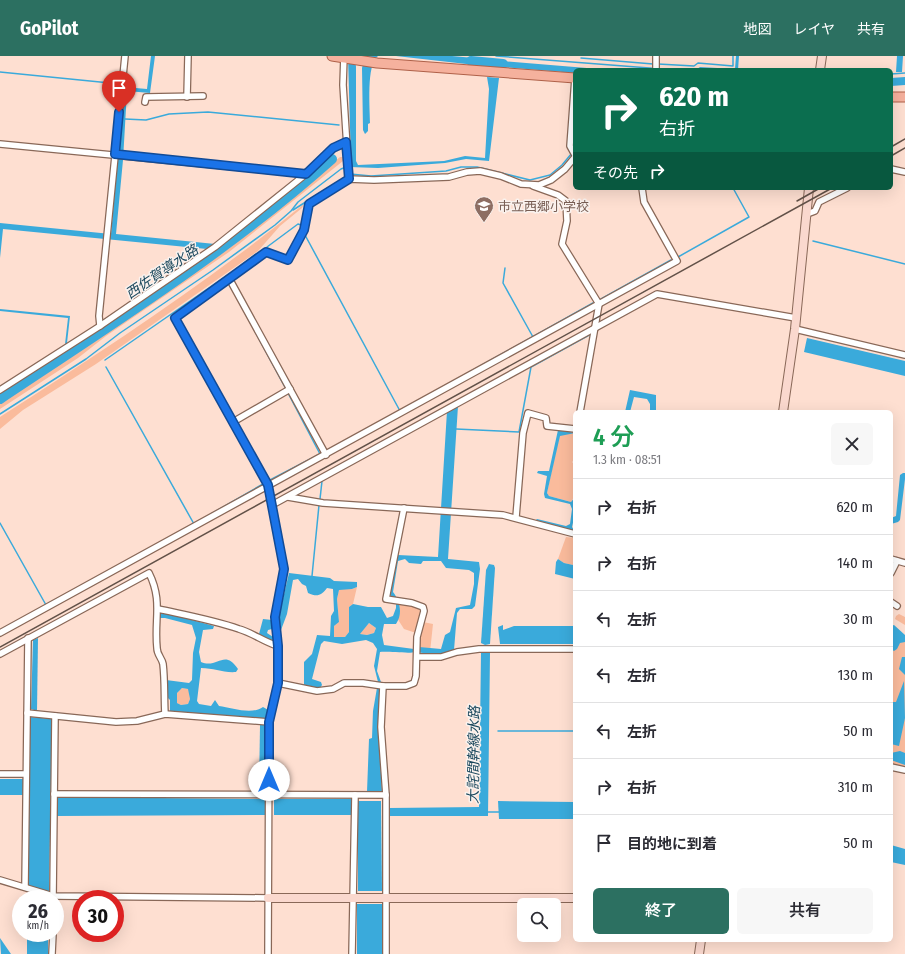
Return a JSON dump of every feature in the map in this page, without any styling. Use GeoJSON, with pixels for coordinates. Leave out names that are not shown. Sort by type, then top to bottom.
{"type":"FeatureCollection","features":[{"type":"Feature","properties":{"kind":"main road"},"geometry":{"type":"LineString","coordinates":[[332,56],[377,63],[573,78]]}},
{"type":"Feature","properties":{"kind":"main road"},"geometry":{"type":"LineString","coordinates":[[893,97],[905,97]]}},
{"type":"Feature","properties":{"kind":"street"},"geometry":{"type":"LineString","coordinates":[[100,326],[106,241],[125,56]]}},
{"type":"Feature","properties":{"kind":"street"},"geometry":{"type":"LineString","coordinates":[[187,96],[188,56]]}},
{"type":"Feature","properties":{"kind":"street"},"geometry":{"type":"LineString","coordinates":[[656,56],[656,68]]}},
{"type":"Feature","properties":{"kind":"street"},"geometry":{"type":"LineString","coordinates":[[820,68],[822,56]]}},
{"type":"Feature","properties":{"kind":"street"},"geometry":{"type":"LineString","coordinates":[[344,57],[343,85],[349,179]]}},
{"type":"Feature","properties":{"kind":"street"},"geometry":{"type":"LineString","coordinates":[[145,102],[146,97],[203,96]]}},
{"type":"Feature","properties":{"kind":"street"},"geometry":{"type":"LineString","coordinates":[[573,105],[570,146],[573,152]]}},
{"type":"Feature","properties":{"kind":"street"},"geometry":{"type":"LineString","coordinates":[[0,390],[100,326],[215,247],[306,174],[333,148],[346,142]]}},
{"type":"Feature","properties":{"kind":"street"},"geometry":{"type":"LineString","coordinates":[[0,144],[115,154],[306,174]]}},
{"type":"Feature","properties":{"kind":"street"},"geometry":{"type":"LineString","coordinates":[[533,185],[551,180],[565,169],[573,156]]}},
{"type":"Feature","properties":{"kind":"street"},"geometry":{"type":"LineString","coordinates":[[893,169],[905,172]]}},
{"type":"Feature","properties":{"kind":"street"},"geometry":{"type":"LineString","coordinates":[[268,954],[269,722],[278,683],[278,646],[275,617],[284,569],[268,485],[175,318],[230,280],[266,252],[288,260],[304,230],[309,204],[349,179],[374,180],[449,177],[480,171],[500,176],[521,184],[533,185],[558,195],[566,201],[567,221],[562,244],[599,304],[580,410]]}},
{"type":"Feature","properties":{"kind":"street"},"geometry":{"type":"LineString","coordinates":[[0,633],[677,261],[644,202],[642,190]]}},
{"type":"Feature","properties":{"kind":"street"},"geometry":{"type":"LineString","coordinates":[[783,410],[795,329],[810,190]]}},
{"type":"Feature","properties":{"kind":"street"},"geometry":{"type":"LineString","coordinates":[[807,214],[815,211],[820,202],[843,190]]}},
{"type":"Feature","properties":{"kind":"street"},"geometry":{"type":"LineString","coordinates":[[230,280],[326,455]]}},
{"type":"Feature","properties":{"kind":"street"},"geometry":{"type":"LineString","coordinates":[[272,505],[657,294],[796,318]]}},
{"type":"Feature","properties":{"kind":"street"},"geometry":{"type":"LineString","coordinates":[[795,329],[905,355]]}},
{"type":"Feature","properties":{"kind":"street"},"geometry":{"type":"LineString","coordinates":[[232,422],[290,390]]}},
{"type":"Feature","properties":{"kind":"street"},"geometry":{"type":"LineString","coordinates":[[516,517],[523,433],[528,414],[546,418],[547,426],[573,429]]}},
{"type":"Feature","properties":{"kind":"street"},"geometry":{"type":"LineString","coordinates":[[288,497],[323,502],[516,517],[573,533]]}},
{"type":"Feature","properties":{"kind":"street"},"geometry":{"type":"LineString","coordinates":[[278,683],[317,691],[333,688],[344,683],[362,683],[374,686],[406,686],[414,683],[416,676],[417,637],[424,611],[423,607],[386,599],[404,508]]}},
{"type":"Feature","properties":{"kind":"street"},"geometry":{"type":"LineString","coordinates":[[893,560],[905,562]]}},
{"type":"Feature","properties":{"kind":"street"},"geometry":{"type":"LineString","coordinates":[[893,570],[898,561]]}},
{"type":"Feature","properties":{"kind":"street"},"geometry":{"type":"LineString","coordinates":[[0,654],[149,573],[155,585],[157,613],[155,630],[157,654],[163,662],[165,714]]}},
{"type":"Feature","properties":{"kind":"street"},"geometry":{"type":"LineString","coordinates":[[893,603],[897,606]]}},
{"type":"Feature","properties":{"kind":"street"},"geometry":{"type":"LineString","coordinates":[[157,613],[239,629],[255,635],[264,642],[278,646]]}},
{"type":"Feature","properties":{"kind":"street"},"geometry":{"type":"LineString","coordinates":[[25,888],[26,774],[32,714],[28,638]]}},
{"type":"Feature","properties":{"kind":"street"},"geometry":{"type":"LineString","coordinates":[[417,657],[440,657],[457,652],[486,649],[573,649]]}},
{"type":"Feature","properties":{"kind":"street"},"geometry":{"type":"LineString","coordinates":[[383,686],[381,727],[386,795],[386,954]]}},
{"type":"Feature","properties":{"kind":"street"},"geometry":{"type":"LineString","coordinates":[[32,714],[116,722],[137,721],[165,714],[269,722]]}},
{"type":"Feature","properties":{"kind":"street"},"geometry":{"type":"LineString","coordinates":[[53,890],[55,716]]}},
{"type":"Feature","properties":{"kind":"street"},"geometry":{"type":"LineString","coordinates":[[893,767],[905,770]]}},
{"type":"Feature","properties":{"kind":"street"},"geometry":{"type":"LineString","coordinates":[[0,774],[26,774]]}},
{"type":"Feature","properties":{"kind":"street"},"geometry":{"type":"LineString","coordinates":[[54,794],[386,795]]}},
{"type":"Feature","properties":{"kind":"street"},"geometry":{"type":"LineString","coordinates":[[352,954],[355,795]]}},
{"type":"Feature","properties":{"kind":"street"},"geometry":{"type":"LineString","coordinates":[[0,880],[31,890]]}},
{"type":"Feature","properties":{"kind":"street"},"geometry":{"type":"LineString","coordinates":[[64,898],[573,898]]}},
{"type":"Feature","properties":{"kind":"street"},"geometry":{"type":"LineString","coordinates":[[52,954],[53,942]]}},
{"type":"Feature","properties":{"kind":"street"},"geometry":{"type":"LineString","coordinates":[[699,954],[701,942]]}},
{"type":"Feature","properties":{"kind":"shaded area"},"geometry":{"type":"Polygon","coordinates":[[[340,157],[343,157],[343,161],[229,252],[106,336],[78,358],[0,409],[0,403],[231,247],[340,157]]]}},
{"type":"Feature","properties":{"kind":"shaded area"},"geometry":{"type":"Polygon","coordinates":[[[304,204],[302,208],[280,226],[258,251],[96,364],[23,410],[0,429],[0,417],[156,314],[231,260],[304,204]]]}},
{"type":"Feature","properties":{"kind":"shaded area"},"geometry":{"type":"Polygon","coordinates":[[[561,426],[573,427],[573,499],[571,502],[549,496],[547,493],[561,426]]]}},
{"type":"Feature","properties":{"kind":"shaded area"},"geometry":{"type":"Polygon","coordinates":[[[566,537],[573,538],[573,565],[564,563],[558,559],[566,537]]]}},
{"type":"Feature","properties":{"kind":"shaded area"},"geometry":{"type":"Polygon","coordinates":[[[357,587],[353,604],[349,607],[349,632],[345,637],[334,637],[334,626],[339,622],[337,599],[339,589],[352,589],[357,587]]]}},
{"type":"Feature","properties":{"kind":"shaded area"},"geometry":{"type":"Polygon","coordinates":[[[399,599],[427,605],[423,622],[433,624],[430,652],[413,651],[416,633],[404,629],[397,618],[399,599]]]}},
{"type":"Feature","properties":{"kind":"shaded area"},"geometry":{"type":"Polygon","coordinates":[[[899,614],[905,617],[905,625],[895,619],[899,614]]]}},
{"type":"Feature","properties":{"kind":"shaded area"},"geometry":{"type":"Polygon","coordinates":[[[369,623],[376,628],[374,633],[367,635],[359,634],[369,623]]]}},
{"type":"Feature","properties":{"kind":"shaded area"},"geometry":{"type":"Polygon","coordinates":[[[905,639],[905,768],[893,765],[893,648],[905,639]]]}},
{"type":"Feature","properties":{"kind":"shaded area"},"geometry":{"type":"Polygon","coordinates":[[[182,688],[189,689],[190,699],[188,704],[181,705],[177,703],[177,693],[182,688]]]}},
{"type":"Feature","properties":{"kind":"water"},"geometry":{"type":"Polygon","coordinates":[[[151,56],[155,56],[150,93],[127,91],[123,160],[116,234],[215,244],[207,249],[3,229],[0,258],[0,223],[111,234],[124,87],[147,89],[151,56]]]}},
{"type":"Feature","properties":{"kind":"water"},"geometry":{"type":"Polygon","coordinates":[[[348,56],[355,56],[356,161],[358,165],[444,161],[465,156],[485,158],[489,89],[487,77],[499,78],[489,161],[466,159],[445,163],[378,168],[349,167],[351,163],[348,56]]]}},
{"type":"Feature","properties":{"kind":"water"},"geometry":{"type":"Polygon","coordinates":[[[365,56],[378,56],[374,61],[370,77],[370,123],[368,124],[368,131],[365,134],[363,130],[362,68],[365,56]]]}},
{"type":"Feature","properties":{"kind":"water"},"geometry":{"type":"Polygon","coordinates":[[[396,56],[452,56],[485,59],[484,66],[396,56]]]}},
{"type":"Feature","properties":{"kind":"water"},"geometry":{"type":"Polygon","coordinates":[[[736,56],[739,56],[738,68],[735,68],[736,56]]]}},
{"type":"Feature","properties":{"kind":"water"},"geometry":{"type":"Polygon","coordinates":[[[897,56],[903,56],[902,72],[896,72],[897,56]]]}},
{"type":"Feature","properties":{"kind":"water"},"geometry":{"type":"Polygon","coordinates":[[[490,60],[587,68],[573,68],[573,73],[490,66],[490,60]]]}},
{"type":"Feature","properties":{"kind":"water"},"geometry":{"type":"Polygon","coordinates":[[[905,77],[905,85],[893,86],[893,78],[905,77]]]}},
{"type":"Feature","properties":{"kind":"water"},"geometry":{"type":"Polygon","coordinates":[[[0,309],[70,316],[67,343],[65,344],[68,318],[0,311],[0,309]]]}},
{"type":"Feature","properties":{"kind":"water"},"geometry":{"type":"Polygon","coordinates":[[[807,338],[905,361],[905,376],[804,352],[807,338]]]}},
{"type":"Feature","properties":{"kind":"water"},"geometry":{"type":"Polygon","coordinates":[[[630,390],[656,395],[656,410],[650,410],[650,404],[647,399],[634,397],[631,410],[625,410],[630,390]]]}},
{"type":"Feature","properties":{"kind":"water"},"geometry":{"type":"Polygon","coordinates":[[[458,406],[448,559],[479,562],[480,569],[475,606],[472,609],[460,609],[457,613],[454,650],[439,655],[415,652],[380,652],[377,671],[381,682],[378,721],[382,792],[367,792],[369,739],[372,738],[373,711],[378,682],[374,666],[377,649],[373,643],[366,640],[342,644],[324,641],[321,644],[312,679],[321,682],[322,685],[320,688],[304,685],[304,662],[312,654],[317,635],[330,636],[331,616],[334,611],[333,589],[327,588],[323,593],[314,595],[308,593],[306,586],[298,579],[293,580],[287,614],[281,630],[279,616],[289,573],[330,578],[334,581],[357,582],[357,587],[339,590],[337,599],[339,622],[334,626],[334,637],[345,637],[349,632],[349,607],[353,604],[368,607],[381,607],[387,618],[393,616],[396,608],[396,600],[390,595],[398,555],[438,557],[447,411],[458,406]],[[405,559],[398,561],[393,592],[399,603],[400,612],[396,624],[384,624],[382,635],[384,645],[417,650],[419,647],[441,649],[445,635],[450,632],[456,608],[470,605],[474,584],[474,573],[469,570],[446,568],[441,561],[423,561],[421,564],[409,563],[405,559]],[[369,623],[360,634],[367,635],[374,633],[376,628],[369,623]]]}},
{"type":"Feature","properties":{"kind":"water"},"geometry":{"type":"Polygon","coordinates":[[[558,430],[573,433],[560,436],[547,493],[549,496],[571,502],[573,500],[573,531],[535,521],[537,519],[566,526],[570,524],[572,509],[570,504],[545,498],[544,494],[547,476],[537,473],[538,471],[549,471],[558,430]]]}},
{"type":"Feature","properties":{"kind":"water"},"geometry":{"type":"Polygon","coordinates":[[[905,473],[900,520],[893,523],[893,517],[896,516],[900,475],[905,473]]]}},
{"type":"Feature","properties":{"kind":"water"},"geometry":{"type":"Polygon","coordinates":[[[558,559],[564,563],[573,565],[573,578],[555,574],[556,562],[558,559]]]}},
{"type":"Feature","properties":{"kind":"water"},"geometry":{"type":"Polygon","coordinates":[[[489,564],[494,565],[495,568],[490,644],[485,645],[481,643],[486,570],[489,564]]]}},
{"type":"Feature","properties":{"kind":"water"},"geometry":{"type":"Polygon","coordinates":[[[163,612],[214,626],[213,629],[203,630],[199,652],[201,662],[212,663],[225,659],[233,663],[238,669],[236,672],[231,672],[201,668],[197,701],[199,704],[211,706],[215,700],[219,706],[248,711],[263,707],[270,711],[267,717],[264,719],[170,711],[170,700],[166,696],[166,680],[189,683],[192,680],[193,653],[196,638],[192,625],[165,618],[158,618],[159,614],[163,612]],[[182,688],[177,693],[177,703],[181,705],[188,704],[190,699],[188,689],[182,688]]]}},
{"type":"Feature","properties":{"kind":"water"},"geometry":{"type":"Polygon","coordinates":[[[263,619],[272,620],[272,629],[268,630],[267,633],[273,637],[274,641],[266,640],[259,634],[263,619]]]}},
{"type":"Feature","properties":{"kind":"water"},"geometry":{"type":"Polygon","coordinates":[[[503,625],[503,630],[514,626],[573,626],[573,644],[500,644],[498,627],[503,625]]]}},
{"type":"Feature","properties":{"kind":"water"},"geometry":{"type":"Polygon","coordinates":[[[893,625],[905,635],[905,642],[900,643],[894,651],[893,650],[893,625]]]}},
{"type":"Feature","properties":{"kind":"water"},"geometry":{"type":"Polygon","coordinates":[[[38,638],[37,711],[31,709],[33,640],[38,638]]]}},
{"type":"Feature","properties":{"kind":"water"},"geometry":{"type":"Polygon","coordinates":[[[481,653],[490,653],[488,816],[388,816],[389,808],[479,807],[481,653]]]}},
{"type":"Feature","properties":{"kind":"water"},"geometry":{"type":"Polygon","coordinates":[[[902,657],[905,657],[905,675],[899,669],[902,657]]]}},
{"type":"Feature","properties":{"kind":"water"},"geometry":{"type":"Polygon","coordinates":[[[904,681],[905,718],[899,746],[893,744],[893,702],[896,702],[904,681]]]}},
{"type":"Feature","properties":{"kind":"water"},"geometry":{"type":"Polygon","coordinates":[[[30,717],[52,719],[49,890],[43,890],[28,885],[30,717]]]}},
{"type":"Feature","properties":{"kind":"water"},"geometry":{"type":"Polygon","coordinates":[[[265,724],[267,726],[267,790],[259,790],[260,725],[265,724]]]}},
{"type":"Feature","properties":{"kind":"water"},"geometry":{"type":"Polygon","coordinates":[[[900,751],[905,753],[905,765],[893,761],[893,753],[900,751]]]}},
{"type":"Feature","properties":{"kind":"water"},"geometry":{"type":"Polygon","coordinates":[[[0,779],[23,779],[23,795],[0,795],[0,779]]]}},
{"type":"Feature","properties":{"kind":"water"},"geometry":{"type":"Polygon","coordinates":[[[57,797],[266,799],[265,815],[57,816],[57,797]]]}},
{"type":"Feature","properties":{"kind":"water"},"geometry":{"type":"Polygon","coordinates":[[[274,799],[351,799],[351,815],[274,815],[274,799]]]}},
{"type":"Feature","properties":{"kind":"water"},"geometry":{"type":"Polygon","coordinates":[[[358,801],[381,801],[382,891],[358,891],[358,801]]]}},
{"type":"Feature","properties":{"kind":"water"},"geometry":{"type":"Polygon","coordinates":[[[498,801],[573,802],[573,819],[499,819],[498,801]]]}},
{"type":"Feature","properties":{"kind":"water"},"geometry":{"type":"Polygon","coordinates":[[[893,846],[905,849],[905,865],[893,862],[893,846]]]}},
{"type":"Feature","properties":{"kind":"water"},"geometry":{"type":"Polygon","coordinates":[[[357,904],[382,904],[382,954],[357,954],[357,904]]]}},
{"type":"Feature","properties":{"kind":"water"},"geometry":{"type":"Polygon","coordinates":[[[0,938],[11,954],[1,954],[0,938]]]}},
{"type":"Feature","properties":{"kind":"water"},"geometry":{"type":"Polygon","coordinates":[[[27,942],[48,942],[48,954],[27,954],[27,942]]]}},
{"type":"Feature","properties":{"kind":"waterway"},"geometry":{"type":"LineString","coordinates":[[496,56],[649,68]]}},
{"type":"Feature","properties":{"kind":"waterway"},"geometry":{"type":"LineString","coordinates":[[658,64],[694,66],[698,63],[733,66],[733,56]]}},
{"type":"Feature","properties":{"kind":"waterway"},"geometry":{"type":"LineString","coordinates":[[581,58],[653,64]]}},
{"type":"Feature","properties":{"kind":"waterway"},"geometry":{"type":"LineString","coordinates":[[471,61],[503,64]]}},
{"type":"Feature","properties":{"kind":"waterway"},"geometry":{"type":"LineString","coordinates":[[0,72],[120,84]]}},
{"type":"Feature","properties":{"kind":"waterway"},"geometry":{"type":"LineString","coordinates":[[893,74],[905,73]]}},
{"type":"Feature","properties":{"kind":"waterway"},"geometry":{"type":"LineString","coordinates":[[125,119],[146,120],[169,114],[208,112],[339,125]]}},
{"type":"Feature","properties":{"kind":"waterway"},"geometry":{"type":"LineString","coordinates":[[350,174],[371,176],[446,171],[461,167],[477,167],[530,180],[550,175],[562,165],[572,153]]}},
{"type":"Feature","properties":{"kind":"waterway","name":"西佐賀導水路"},"geometry":{"type":"LineString","coordinates":[[0,399],[128,314],[212,255],[253,224],[332,159]]}},
{"type":"Feature","properties":{"kind":"waterway"},"geometry":{"type":"LineString","coordinates":[[0,414],[86,359],[120,333],[213,270],[275,225],[291,211],[298,202],[341,169],[346,167]]}},
{"type":"Feature","properties":{"kind":"waterway"},"geometry":{"type":"LineString","coordinates":[[293,210],[347,176]]}},
{"type":"Feature","properties":{"kind":"waterway"},"geometry":{"type":"LineString","coordinates":[[678,257],[749,217],[734,190]]}},
{"type":"Feature","properties":{"kind":"waterway"},"geometry":{"type":"LineString","coordinates":[[267,247],[298,224],[301,225],[301,228]]}},
{"type":"Feature","properties":{"kind":"waterway"},"geometry":{"type":"LineString","coordinates":[[305,235],[400,411]]}},
{"type":"Feature","properties":{"kind":"waterway"},"geometry":{"type":"LineString","coordinates":[[813,241],[905,264]]}},
{"type":"Feature","properties":{"kind":"waterway"},"geometry":{"type":"LineString","coordinates":[[236,269],[256,254]]}},
{"type":"Feature","properties":{"kind":"waterway"},"geometry":{"type":"LineString","coordinates":[[601,299],[671,260]]}},
{"type":"Feature","properties":{"kind":"waterway"},"geometry":{"type":"LineString","coordinates":[[505,268],[503,283],[533,337]]}},
{"type":"Feature","properties":{"kind":"waterway"},"geometry":{"type":"LineString","coordinates":[[105,360],[229,274]]}},
{"type":"Feature","properties":{"kind":"waterway"},"geometry":{"type":"LineString","coordinates":[[230,285],[286,389]]}},
{"type":"Feature","properties":{"kind":"waterway"},"geometry":{"type":"LineString","coordinates":[[466,374],[593,303]]}},
{"type":"Feature","properties":{"kind":"waterway"},"geometry":{"type":"LineString","coordinates":[[456,429],[519,432],[531,367],[591,334]]}},
{"type":"Feature","properties":{"kind":"waterway"},"geometry":{"type":"LineString","coordinates":[[106,367],[194,524]]}},
{"type":"Feature","properties":{"kind":"waterway"},"geometry":{"type":"LineString","coordinates":[[456,380],[461,377]]}},
{"type":"Feature","properties":{"kind":"waterway"},"geometry":{"type":"LineString","coordinates":[[270,480],[320,454],[288,393]]}},
{"type":"Feature","properties":{"kind":"waterway"},"geometry":{"type":"LineString","coordinates":[[320,499],[322,481]]}},
{"type":"Feature","properties":{"kind":"waterway"},"geometry":{"type":"LineString","coordinates":[[211,514],[263,484]]}},
{"type":"Feature","properties":{"kind":"waterway"},"geometry":{"type":"LineString","coordinates":[[312,576],[319,505]]}},
{"type":"Feature","properties":{"kind":"waterway"},"geometry":{"type":"LineString","coordinates":[[0,523],[46,605]]}},
{"type":"Feature","properties":{"kind":"waterway"},"geometry":{"type":"LineString","coordinates":[[498,731],[573,731]]}},
{"type":"Feature","properties":{"kind":"waterway"},"geometry":{"type":"LineString","coordinates":[[487,812],[499,812]]}},
{"type":"Feature","properties":{"kind":"railway"},"geometry":{"type":"LineString","coordinates":[[893,146],[905,139]]}},
{"type":"Feature","properties":{"kind":"railway"},"geometry":{"type":"LineString","coordinates":[[893,155],[905,148]]}},
{"type":"Feature","properties":{"kind":"railway"},"geometry":{"type":"LineString","coordinates":[[797,201],[816,190]]}},
{"type":"Feature","properties":{"kind":"railway"},"geometry":{"type":"LineString","coordinates":[[0,647],[828,190]]}},
{"type":"Feature","properties":{"kind":"place","name":"市立西郷小学校"},"geometry":{"type":"Point","coordinates":[484,223]}},
{"type":"Feature","properties":{"kind":"route"},"geometry":{"type":"LineString","coordinates":[[119,112],[115,154],[306,174],[333,148],[346,142],[349,179],[309,204],[304,230],[288,260],[266,252],[230,280],[175,318],[268,485],[284,569],[284,577],[275,617],[278,646],[278,683],[269,722],[269,780]]}},
{"type":"Feature","properties":{"kind":"water label","name":"大詫間幹線水路"},"geometry":{"type":"Point","coordinates":[474,755]}}]}
